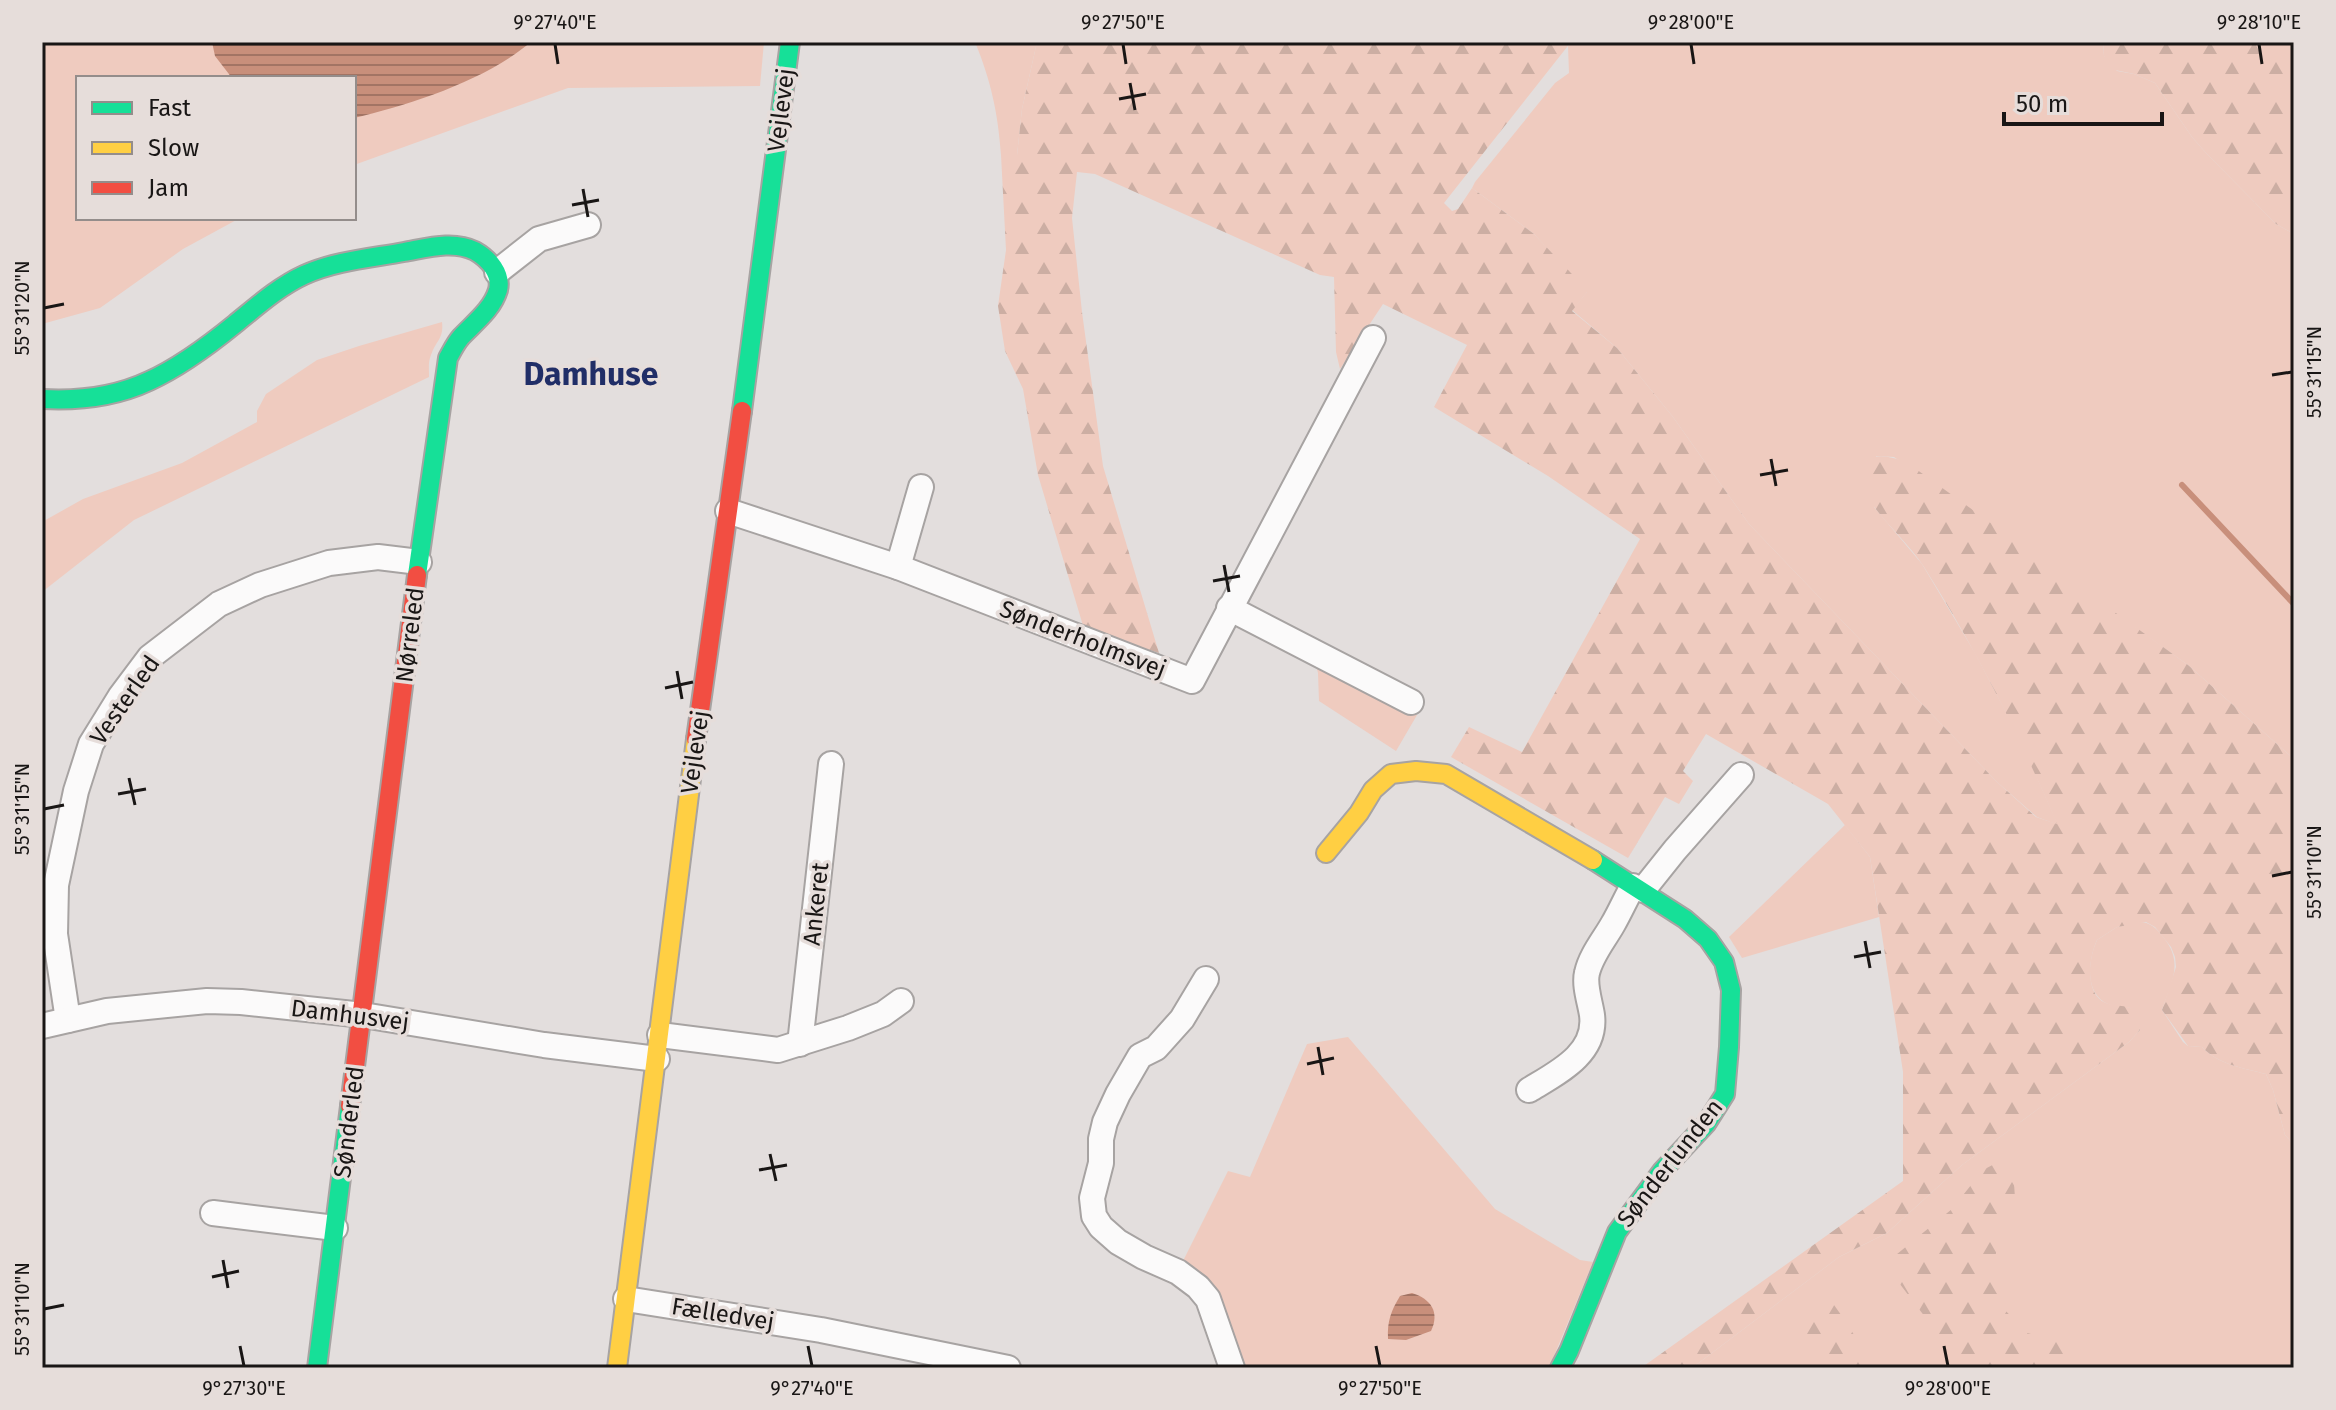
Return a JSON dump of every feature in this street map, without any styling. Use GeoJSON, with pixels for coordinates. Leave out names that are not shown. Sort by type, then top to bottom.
{"type":"FeatureCollection","features":[{"type":"Feature","properties":{"kind":"street","name":"Vejlevej"},"geometry":{"type":"LineString","coordinates":[[617,1368],[689,789],[790,42]]}},
{"type":"Feature","properties":{"kind":"street"},"geometry":{"type":"LineString","coordinates":[[42,399],[66,401],[123,391],[159,376],[225,332],[264,299],[306,274],[354,262],[460,245],[482,256],[497,272],[539,239],[588,225]]}},
{"type":"Feature","properties":{"kind":"street","name":"Nørreled"},"geometry":{"type":"LineString","coordinates":[[363,1015],[419,562],[448,358],[458,341],[479,322],[493,303],[499,287],[497,272]]}},
{"type":"Feature","properties":{"kind":"street","name":"Sønderholmsvej"},"geometry":{"type":"LineString","coordinates":[[728,511],[898,567],[1192,681],[1373,338]]}},
{"type":"Feature","properties":{"kind":"street"},"geometry":{"type":"LineString","coordinates":[[898,567],[921,487]]}},
{"type":"Feature","properties":{"kind":"street","name":"Vesterled"},"geometry":{"type":"LineString","coordinates":[[68,1020],[49,884],[91,744],[150,657],[219,604],[260,585],[329,563],[378,557],[419,562]]}},
{"type":"Feature","properties":{"kind":"street"},"geometry":{"type":"LineString","coordinates":[[1229,608],[1411,702]]}},
{"type":"Feature","properties":{"kind":"street","name":"Ankeret"},"geometry":{"type":"LineString","coordinates":[[800,1044],[831,764]]}},
{"type":"Feature","properties":{"kind":"street","name":"Sønderlunden"},"geometry":{"type":"LineString","coordinates":[[1326,853],[1359,813],[1373,790],[1391,774],[1416,771],[1446,774],[1551,834],[1698,928],[1724,962],[1731,990],[1725,1094],[1706,1124],[1662,1171],[1617,1232],[1560,1368]]}},
{"type":"Feature","properties":{"kind":"street"},"geometry":{"type":"LineString","coordinates":[[1529,1090],[1564,1069],[1578,1057],[1589,1041],[1593,1021],[1586,975],[1592,958],[1614,922],[1638,888],[1741,775]]}},
{"type":"Feature","properties":{"kind":"street"},"geometry":{"type":"LineString","coordinates":[[1206,979],[1182,1019],[1156,1048],[1140,1056],[1118,1094],[1105,1122],[1101,1163],[1092,1198],[1094,1216],[1118,1242],[1178,1272],[1208,1299],[1232,1368]]}},
{"type":"Feature","properties":{"kind":"street","name":"Damhusvej"},"geometry":{"type":"LineString","coordinates":[[42,1026],[107,1011],[207,1001],[241,1002],[363,1015],[544,1045],[659,1047]]}},
{"type":"Feature","properties":{"kind":"street"},"geometry":{"type":"LineString","coordinates":[[659,1047],[778,1050],[822,1038],[871,1019],[901,1001]]}},
{"type":"Feature","properties":{"kind":"street","name":"Sønderled"},"geometry":{"type":"LineString","coordinates":[[317,1368],[363,1015]]}},
{"type":"Feature","properties":{"kind":"street"},"geometry":{"type":"LineString","coordinates":[[213,1213],[335,1228]]}},
{"type":"Feature","properties":{"kind":"street","name":"Fælledvej"},"geometry":{"type":"LineString","coordinates":[[626,1299],[821,1330],[1008,1368]]}},
{"type":"Feature","properties":{"kind":"green space"},"geometry":{"type":"Polygon","coordinates":[[[42,42],[764,42],[760,86],[568,88],[356,164],[356,76],[76,76],[76,220],[236,220],[183,249],[100,308],[42,324],[42,42]]]}},
{"type":"Feature","properties":{"kind":"green space"},"geometry":{"type":"Polygon","coordinates":[[[975,42],[1037,42],[1022,109],[1017,155],[1001,155],[993,97],[975,42]]]}},
{"type":"Feature","properties":{"kind":"green space"},"geometry":{"type":"Polygon","coordinates":[[[1037,42],[1571,42],[1444,203],[1452,211],[1458,209],[1472,188],[1534,234],[1588,291],[1572,311],[1617,348],[1673,417],[1749,524],[1997,782],[2036,817],[2057,824],[2012,725],[1961,629],[1917,558],[1866,495],[1862,471],[1864,463],[1870,458],[1887,457],[1909,464],[2188,665],[2294,759],[2294,1145],[2285,1135],[2266,1074],[2224,1062],[2202,1047],[2188,1046],[2162,1010],[2176,967],[2171,947],[2155,927],[2146,922],[2117,927],[2097,940],[2092,956],[2091,984],[2094,992],[2106,1003],[2133,1009],[2137,1014],[2140,1030],[2129,1042],[1962,1165],[1887,1233],[1839,1257],[1692,1368],[1641,1368],[1903,1181],[1903,1072],[1870,857],[1828,804],[1706,734],[1683,771],[1693,781],[1679,804],[1665,797],[1628,858],[1451,757],[1469,727],[1522,752],[1640,539],[1548,476],[1434,407],[1467,345],[1383,304],[1340,369],[1336,352],[1334,277],[1320,275],[1095,174],[1077,172],[1072,218],[1103,466],[1159,653],[1084,629],[1038,475],[1023,389],[1005,351],[998,306],[1006,250],[1001,155],[1017,155],[1022,109],[1037,42]]]}},
{"type":"Feature","properties":{"kind":"green space"},"geometry":{"type":"Polygon","coordinates":[[[1571,42],[2103,42],[2104,56],[2117,71],[2155,83],[2206,153],[2276,224],[2294,234],[2294,759],[2188,665],[1894,457],[1876,456],[1874,507],[1922,564],[1975,653],[2020,739],[2058,825],[2037,817],[1997,782],[1749,524],[1673,417],[1617,348],[1572,310],[1587,292],[1534,234],[1472,188],[1555,83],[1569,73],[1568,46],[1571,42]]]}},
{"type":"Feature","properties":{"kind":"green space"},"geometry":{"type":"Polygon","coordinates":[[[2103,42],[2294,42],[2294,234],[2276,224],[2206,153],[2155,83],[2110,69],[2104,56],[2103,42]]]}},
{"type":"Feature","properties":{"kind":"green space"},"geometry":{"type":"Polygon","coordinates":[[[442,322],[441,336],[429,360],[429,377],[134,520],[42,592],[42,522],[83,499],[182,463],[257,422],[257,411],[266,394],[317,360],[442,322]]]}},
{"type":"Feature","properties":{"kind":"green space"},"geometry":{"type":"Polygon","coordinates":[[[1315,661],[1417,715],[1396,751],[1319,701],[1315,661]]]}},
{"type":"Feature","properties":{"kind":"green space"},"geometry":{"type":"Polygon","coordinates":[[[1845,825],[1870,857],[1879,917],[1742,958],[1729,937],[1845,825]]]}},
{"type":"Feature","properties":{"kind":"green space"},"geometry":{"type":"Polygon","coordinates":[[[2138,922],[2156,929],[2170,947],[2174,973],[2162,1010],[2183,1042],[2188,1046],[2202,1047],[2232,1065],[2266,1074],[2285,1135],[2294,1145],[2294,1368],[1692,1368],[1839,1257],[1887,1233],[1962,1165],[2129,1042],[2140,1030],[2130,1008],[2110,1005],[2098,996],[2091,981],[2090,964],[2097,940],[2117,927],[2138,922]]]}},
{"type":"Feature","properties":{"kind":"green space"},"geometry":{"type":"Polygon","coordinates":[[[1348,1037],[1495,1209],[1580,1260],[1593,1262],[1549,1368],[1243,1368],[1215,1288],[1180,1267],[1228,1171],[1250,1177],[1307,1044],[1348,1037]]]}},
{"type":"Feature","properties":{"kind":"green space"},"geometry":{"type":"Polygon","coordinates":[[[2000,1161],[2013,1169],[2015,1198],[1997,1238],[1994,1281],[2003,1308],[2027,1333],[2062,1342],[2077,1368],[1964,1368],[1893,1275],[1891,1259],[1952,1209],[1983,1170],[2000,1161]]]}},
{"type":"Feature","properties":{"kind":"green space"},"geometry":{"type":"Polygon","coordinates":[[[1828,1297],[1852,1331],[1870,1368],[1828,1368],[1801,1349],[1795,1336],[1795,1324],[1810,1302],[1828,1297]]]}},
{"type":"Feature","properties":{"kind":"shaded area"},"geometry":{"type":"Polygon","coordinates":[[[212,42],[531,42],[492,68],[447,89],[356,117],[356,76],[230,76],[215,56],[212,42]]]}},
{"type":"Feature","properties":{"kind":"shaded area"},"geometry":{"type":"Polygon","coordinates":[[[1412,1293],[1432,1307],[1434,1324],[1431,1331],[1406,1340],[1388,1339],[1394,1307],[1400,1296],[1412,1293]]]}},
{"type":"Feature","properties":{"kind":"waterway"},"geometry":{"type":"LineString","coordinates":[[2182,485],[2294,604]]}},
{"type":"Feature","properties":{"kind":"traffic: fast"},"geometry":{"type":"LineString","coordinates":[[742,411],[790,42]]}},
{"type":"Feature","properties":{"kind":"traffic: fast"},"geometry":{"type":"LineString","coordinates":[[42,399],[96,397],[149,381],[194,356],[285,285],[316,270],[353,260],[440,246],[458,246],[475,251],[493,268],[498,278],[498,290],[487,310],[461,337],[448,358],[417,575]]}},
{"type":"Feature","properties":{"kind":"traffic: fast"},"geometry":{"type":"LineString","coordinates":[[1560,1368],[1617,1232],[1662,1171],[1706,1124],[1725,1094],[1729,1047],[1731,990],[1724,962],[1708,939],[1685,919],[1593,860]]}},
{"type":"Feature","properties":{"kind":"traffic: fast"},"geometry":{"type":"LineString","coordinates":[[317,1368],[350,1106]]}},
{"type":"Feature","properties":{"kind":"traffic: slow"},"geometry":{"type":"LineString","coordinates":[[617,1368],[696,739]]}},
{"type":"Feature","properties":{"kind":"traffic: slow"},"geometry":{"type":"LineString","coordinates":[[1326,853],[1359,813],[1373,790],[1391,774],[1416,771],[1446,774],[1593,860]]}},
{"type":"Feature","properties":{"kind":"traffic: jam"},"geometry":{"type":"LineString","coordinates":[[696,739],[742,411]]}},
{"type":"Feature","properties":{"kind":"traffic: jam"},"geometry":{"type":"LineString","coordinates":[[350,1106],[417,575]]}},
{"type":"Feature","properties":{"kind":"district","name":"Damhuse"},"geometry":{"type":"Point","coordinates":[591,374]}}]}
